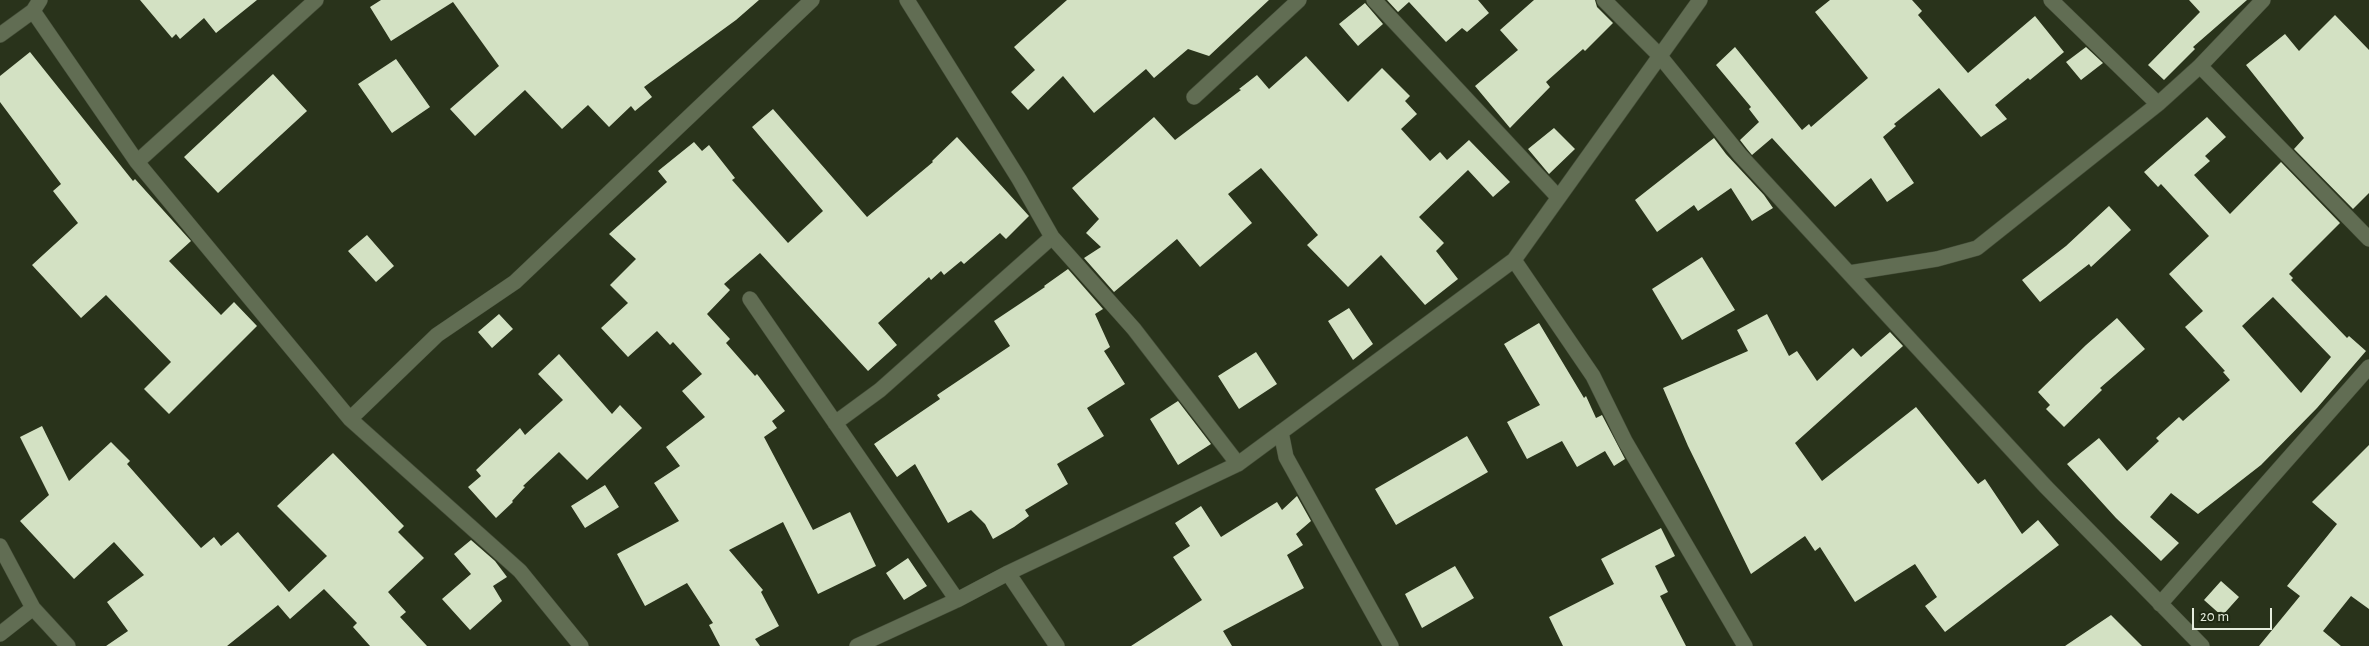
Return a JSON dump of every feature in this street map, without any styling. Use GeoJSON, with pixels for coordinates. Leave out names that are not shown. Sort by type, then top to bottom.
{"type":"FeatureCollection","features":[{"type":"Feature","properties":{"kind":"street"},"geometry":{"type":"LineString","coordinates":[[137,162],[316,0]]}},
{"type":"Feature","properties":{"kind":"street"},"geometry":{"type":"LineString","coordinates":[[350,419],[437,335],[515,282],[812,0]]}},
{"type":"Feature","properties":{"kind":"street"},"geometry":{"type":"LineString","coordinates":[[908,0],[1020,179],[1052,237],[1134,329],[1238,464]]}},
{"type":"Feature","properties":{"kind":"street"},"geometry":{"type":"LineString","coordinates":[[1194,97],[1299,0]]}},
{"type":"Feature","properties":{"kind":"street"},"geometry":{"type":"LineString","coordinates":[[1374,0],[1558,197]]}},
{"type":"Feature","properties":{"kind":"street"},"geometry":{"type":"LineString","coordinates":[[1604,0],[1659,55],[1740,155],[2046,487],[2200,645]]}},
{"type":"Feature","properties":{"kind":"street"},"geometry":{"type":"LineString","coordinates":[[857,646],[957,600],[1008,573],[1238,464],[1514,260],[1700,0]]}},
{"type":"Feature","properties":{"kind":"street"},"geometry":{"type":"LineString","coordinates":[[2051,0],[2158,104]]}},
{"type":"Feature","properties":{"kind":"street"},"geometry":{"type":"LineString","coordinates":[[1849,273],[1937,259],[1977,248],[2158,104],[2200,66],[2264,0]]}},
{"type":"Feature","properties":{"kind":"street"},"geometry":{"type":"LineString","coordinates":[[0,35],[37,6],[137,162],[350,419],[520,571],[581,646]]}},
{"type":"Feature","properties":{"kind":"street"},"geometry":{"type":"LineString","coordinates":[[2200,66],[2369,239]]}},
{"type":"Feature","properties":{"kind":"street"},"geometry":{"type":"LineString","coordinates":[[835,423],[880,390],[1052,237]]}},
{"type":"Feature","properties":{"kind":"street"},"geometry":{"type":"LineString","coordinates":[[1514,260],[1593,376],[1625,441],[1745,646]]}},
{"type":"Feature","properties":{"kind":"street"},"geometry":{"type":"LineString","coordinates":[[750,299],[957,600]]}},
{"type":"Feature","properties":{"kind":"street"},"geometry":{"type":"LineString","coordinates":[[2160,604],[2369,367]]}},
{"type":"Feature","properties":{"kind":"street"},"geometry":{"type":"LineString","coordinates":[[1281,432],[1286,457],[1391,646]]}},
{"type":"Feature","properties":{"kind":"street"},"geometry":{"type":"LineString","coordinates":[[0,546],[33,608],[68,646]]}},
{"type":"Feature","properties":{"kind":"street"},"geometry":{"type":"LineString","coordinates":[[1008,573],[1057,646]]}},
{"type":"Feature","properties":{"kind":"street"},"geometry":{"type":"LineString","coordinates":[[0,634],[33,608]]}},
{"type":"Feature","properties":{"kind":"building"},"geometry":{"type":"Polygon","coordinates":[[[140,0],[257,0],[216,33],[204,18],[180,39],[176,34],[172,38],[140,0]]]}},
{"type":"Feature","properties":{"kind":"building"},"geometry":{"type":"Polygon","coordinates":[[[381,0],[759,0],[736,20],[644,87],[652,97],[635,111],[631,106],[609,127],[588,105],[562,129],[525,90],[475,136],[450,109],[499,66],[453,2],[391,41],[370,7],[381,0]]]}},
{"type":"Feature","properties":{"kind":"building"},"geometry":{"type":"Polygon","coordinates":[[[1067,0],[1269,0],[1209,56],[1188,49],[1154,78],[1146,69],[1094,113],[1063,76],[1028,110],[1011,92],[1035,70],[1014,47],[1067,0]]]}},
{"type":"Feature","properties":{"kind":"building"},"geometry":{"type":"Polygon","coordinates":[[[1387,0],[1478,0],[1489,13],[1467,32],[1462,28],[1446,42],[1409,2],[1398,12],[1387,0]]]}},
{"type":"Feature","properties":{"kind":"building"},"geometry":{"type":"Polygon","coordinates":[[[1534,0],[1595,0],[1597,7],[1613,23],[1585,51],[1583,49],[1546,82],[1550,87],[1510,128],[1475,86],[1518,50],[1500,30],[1534,0]]]}},
{"type":"Feature","properties":{"kind":"building"},"geometry":{"type":"Polygon","coordinates":[[[1830,0],[1912,0],[1922,11],[1918,15],[1968,73],[2035,16],[2064,52],[1995,105],[2007,119],[1981,137],[1939,88],[1894,124],[1896,126],[1883,137],[1914,183],[1887,202],[1871,178],[1835,207],[1772,138],[1752,155],[1740,140],[1759,122],[1749,109],[1751,107],[1716,65],[1735,47],[1802,130],[1809,124],[1811,127],[1868,78],[1815,12],[1830,0]]]}},
{"type":"Feature","properties":{"kind":"building"},"geometry":{"type":"Polygon","coordinates":[[[2189,0],[2247,0],[2193,47],[2195,49],[2164,80],[2148,65],[2200,12],[2189,0]]]}},
{"type":"Feature","properties":{"kind":"building"},"geometry":{"type":"Polygon","coordinates":[[[1365,3],[1383,24],[1358,46],[1339,24],[1365,3]]]}},
{"type":"Feature","properties":{"kind":"building"},"geometry":{"type":"Polygon","coordinates":[[[2335,15],[2369,50],[2369,193],[2353,209],[2294,149],[2304,138],[2246,65],[2285,34],[2299,51],[2335,15]]]}},
{"type":"Feature","properties":{"kind":"building"},"geometry":{"type":"Polygon","coordinates":[[[2086,47],[2103,63],[2081,80],[2066,62],[2086,47]]]}},
{"type":"Feature","properties":{"kind":"building"},"geometry":{"type":"Polygon","coordinates":[[[30,52],[133,181],[135,179],[191,241],[169,261],[221,315],[234,302],[257,326],[169,414],[144,389],[171,362],[106,295],[81,318],[32,265],[78,223],[53,191],[61,184],[0,102],[0,76],[30,52]]]}},
{"type":"Feature","properties":{"kind":"building"},"geometry":{"type":"Polygon","coordinates":[[[1306,56],[1348,102],[1382,68],[1410,96],[1405,101],[1417,114],[1401,129],[1430,161],[1440,152],[1447,160],[1469,140],[1510,182],[1493,197],[1468,170],[1419,217],[1444,243],[1436,251],[1458,279],[1425,305],[1381,255],[1348,287],[1307,245],[1318,235],[1261,168],[1228,194],[1252,223],[1200,267],[1177,239],[1114,292],[1084,258],[1101,247],[1086,233],[1099,219],[1072,188],[1154,117],[1175,140],[1241,90],[1239,89],[1257,75],[1269,89],[1306,56]]]}},
{"type":"Feature","properties":{"kind":"building"},"geometry":{"type":"Polygon","coordinates":[[[396,59],[430,107],[392,133],[358,84],[396,59]]]}},
{"type":"Feature","properties":{"kind":"building"},"geometry":{"type":"Polygon","coordinates":[[[273,74],[307,111],[218,193],[184,157],[273,74]]]}},
{"type":"Feature","properties":{"kind":"building"},"geometry":{"type":"Polygon","coordinates":[[[773,109],[867,217],[933,162],[957,137],[1029,216],[1006,239],[1000,233],[964,264],[961,261],[944,275],[941,271],[931,280],[929,277],[878,323],[897,345],[868,371],[760,253],[724,284],[730,290],[707,314],[730,339],[726,343],[755,376],[757,374],[785,411],[772,421],[777,428],[764,437],[813,530],[850,512],[876,566],[818,594],[783,522],[729,550],[763,590],[761,592],[779,626],[755,639],[760,646],[720,646],[709,625],[713,623],[687,583],[645,606],[617,554],[679,521],[654,483],[680,466],[666,447],[705,417],[682,391],[702,374],[673,342],[670,345],[657,331],[628,357],[601,328],[628,303],[610,285],[636,259],[609,234],[667,182],[658,171],[694,142],[702,151],[709,145],[735,178],[732,180],[788,243],[823,211],[752,127],[773,109]]]}},
{"type":"Feature","properties":{"kind":"building"},"geometry":{"type":"Polygon","coordinates":[[[2207,117],[2226,137],[2205,156],[2210,161],[2194,175],[2230,214],[2281,162],[2340,223],[2289,274],[2293,278],[2291,280],[2347,338],[2349,336],[2366,351],[2317,408],[2261,465],[2198,514],[2171,493],[2150,517],[2179,543],[2161,561],[2116,518],[2067,464],[2099,438],[2127,471],[2159,441],[2156,438],[2179,417],[2183,421],[2230,380],[2223,372],[2225,371],[2185,327],[2203,311],[2169,274],[2209,236],[2161,184],[2158,187],[2144,172],[2207,117]],[[2273,297],[2242,326],[2301,393],[2331,357],[2273,297]]]}},
{"type":"Feature","properties":{"kind":"building"},"geometry":{"type":"Polygon","coordinates":[[[1554,128],[1575,149],[1549,174],[1528,149],[1554,128]]]}},
{"type":"Feature","properties":{"kind":"building"},"geometry":{"type":"Polygon","coordinates":[[[1714,138],[1773,208],[1752,221],[1731,188],[1698,211],[1694,205],[1657,232],[1635,200],[1714,138]]]}},
{"type":"Feature","properties":{"kind":"building"},"geometry":{"type":"Polygon","coordinates":[[[2109,206],[2131,230],[2091,267],[2089,264],[2040,302],[2022,280],[2066,246],[2109,206]]]}},
{"type":"Feature","properties":{"kind":"building"},"geometry":{"type":"Polygon","coordinates":[[[367,235],[394,266],[376,282],[348,251],[367,235]]]}},
{"type":"Feature","properties":{"kind":"building"},"geometry":{"type":"Polygon","coordinates":[[[1702,257],[1735,310],[1682,340],[1652,289],[1702,257]]]}},
{"type":"Feature","properties":{"kind":"building"},"geometry":{"type":"Polygon","coordinates":[[[1068,269],[1103,309],[1095,314],[1110,347],[1104,351],[1125,384],[1087,408],[1104,436],[1057,464],[1068,484],[1025,510],[1029,516],[993,539],[985,524],[971,510],[948,523],[915,464],[897,477],[874,444],[940,399],[937,395],[1010,346],[994,321],[1045,287],[1068,269]]]}},
{"type":"Feature","properties":{"kind":"building"},"geometry":{"type":"Polygon","coordinates":[[[1349,308],[1373,344],[1353,360],[1328,321],[1349,308]]]}},
{"type":"Feature","properties":{"kind":"building"},"geometry":{"type":"Polygon","coordinates":[[[499,314],[513,329],[492,348],[478,332],[499,314]]]}},
{"type":"Feature","properties":{"kind":"building"},"geometry":{"type":"Polygon","coordinates":[[[1767,314],[1789,356],[1797,351],[1817,381],[1853,348],[1861,357],[1890,332],[1903,346],[1795,443],[1822,481],[1916,407],[1978,484],[1985,479],[2022,534],[2038,520],[2059,545],[1945,632],[1925,606],[1937,597],[1915,564],[1855,602],[1820,547],[1815,551],[1805,536],[1751,574],[1688,446],[1663,388],[1748,351],[1737,330],[1767,314]]]}},
{"type":"Feature","properties":{"kind":"building"},"geometry":{"type":"Polygon","coordinates":[[[2117,318],[2145,349],[2100,388],[2102,390],[2064,427],[2046,409],[2050,405],[2038,392],[2117,318]]]}},
{"type":"Feature","properties":{"kind":"building"},"geometry":{"type":"Polygon","coordinates":[[[1539,323],[1584,398],[1586,396],[1596,418],[1602,415],[1625,459],[1614,466],[1605,451],[1577,467],[1562,441],[1527,459],[1507,422],[1540,405],[1504,344],[1539,323]]]}},
{"type":"Feature","properties":{"kind":"building"},"geometry":{"type":"Polygon","coordinates":[[[1256,352],[1277,384],[1239,409],[1218,376],[1256,352]]]}},
{"type":"Feature","properties":{"kind":"building"},"geometry":{"type":"Polygon","coordinates":[[[559,354],[612,414],[620,405],[642,428],[587,480],[559,452],[523,486],[525,487],[513,502],[496,518],[468,487],[481,476],[476,470],[520,428],[525,435],[563,400],[538,374],[559,354]]]}},
{"type":"Feature","properties":{"kind":"building"},"geometry":{"type":"Polygon","coordinates":[[[1178,401],[1211,444],[1178,465],[1150,419],[1178,401]]]}},
{"type":"Feature","properties":{"kind":"building"},"geometry":{"type":"Polygon","coordinates":[[[42,426],[69,481],[111,442],[130,461],[127,464],[201,548],[214,537],[221,546],[238,532],[289,592],[327,556],[277,506],[333,453],[404,526],[398,532],[424,558],[388,592],[406,612],[400,617],[427,646],[370,646],[353,627],[357,623],[324,589],[290,619],[278,605],[227,646],[106,646],[128,631],[107,602],[144,575],[114,542],[74,579],[20,521],[49,495],[20,437],[42,426]]]}},
{"type":"Feature","properties":{"kind":"building"},"geometry":{"type":"Polygon","coordinates":[[[1467,436],[1488,472],[1396,525],[1375,489],[1467,436]]]}},
{"type":"Feature","properties":{"kind":"building"},"geometry":{"type":"Polygon","coordinates":[[[2369,445],[2369,609],[2351,596],[2323,631],[2341,646],[2259,646],[2300,596],[2287,586],[2337,524],[2312,502],[2369,445]]]}},
{"type":"Feature","properties":{"kind":"building"},"geometry":{"type":"Polygon","coordinates":[[[605,485],[619,507],[585,528],[571,506],[605,485]]]}},
{"type":"Feature","properties":{"kind":"building"},"geometry":{"type":"Polygon","coordinates":[[[1297,496],[1311,521],[1296,534],[1303,545],[1287,555],[1304,588],[1223,631],[1232,646],[1131,646],[1202,600],[1173,557],[1190,546],[1175,523],[1201,506],[1221,537],[1277,502],[1282,510],[1297,496]]]}},
{"type":"Feature","properties":{"kind":"building"},"geometry":{"type":"Polygon","coordinates":[[[1661,528],[1675,556],[1655,566],[1668,592],[1660,596],[1686,646],[1563,646],[1549,617],[1614,584],[1601,559],[1661,528]]]}},
{"type":"Feature","properties":{"kind":"building"},"geometry":{"type":"Polygon","coordinates":[[[471,540],[495,561],[507,577],[493,586],[502,601],[470,630],[442,599],[471,574],[454,554],[471,540]]]}},
{"type":"Feature","properties":{"kind":"building"},"geometry":{"type":"Polygon","coordinates":[[[908,558],[927,586],[904,600],[886,573],[908,558]]]}},
{"type":"Feature","properties":{"kind":"building"},"geometry":{"type":"Polygon","coordinates":[[[1455,566],[1474,598],[1422,628],[1405,594],[1455,566]]]}},
{"type":"Feature","properties":{"kind":"building"},"geometry":{"type":"Polygon","coordinates":[[[2221,581],[2239,597],[2222,616],[2204,600],[2221,581]]]}},
{"type":"Feature","properties":{"kind":"building"},"geometry":{"type":"Polygon","coordinates":[[[2111,615],[2142,646],[2065,646],[2111,615]]]}}]}
